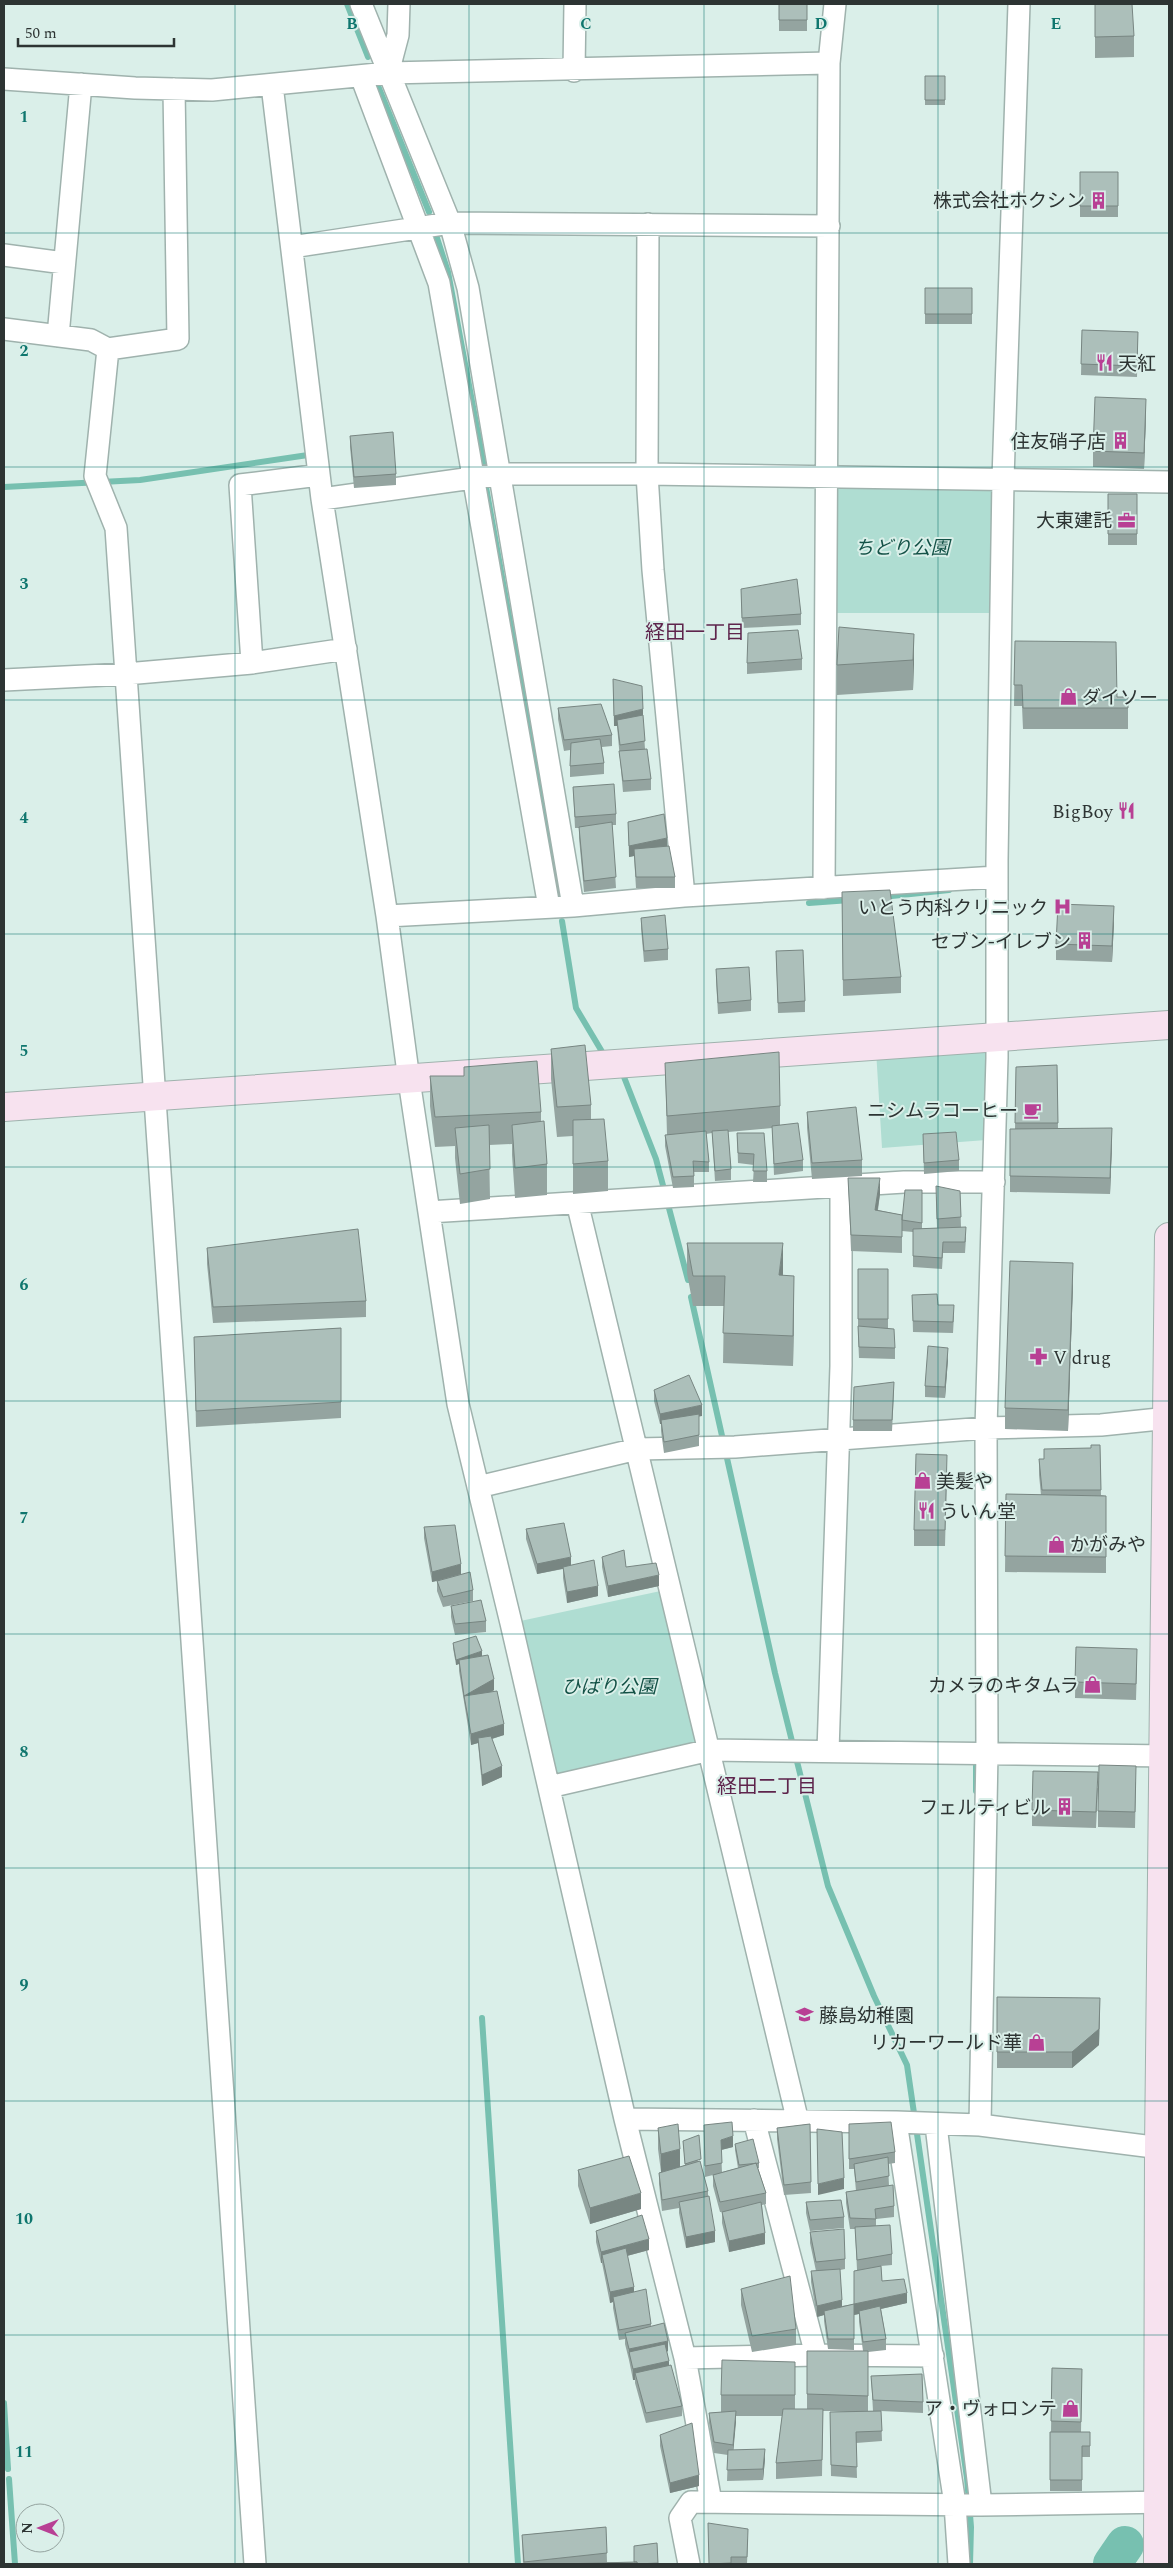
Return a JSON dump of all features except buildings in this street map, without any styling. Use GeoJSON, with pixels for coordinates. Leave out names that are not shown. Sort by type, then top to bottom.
{"type":"FeatureCollection","features":[{"type":"Feature","properties":{"kind":"street"},"geometry":{"type":"LineString","coordinates":[[361,4],[450,223],[468,288],[573,906]]}},
{"type":"Feature","properties":{"kind":"street"},"geometry":{"type":"LineString","coordinates":[[388,73],[398,35],[399,4]]}},
{"type":"Feature","properties":{"kind":"street"},"geometry":{"type":"LineString","coordinates":[[574,71],[575,4]]}},
{"type":"Feature","properties":{"kind":"street"},"geometry":{"type":"LineString","coordinates":[[824,888],[829,63],[835,4]]}},
{"type":"Feature","properties":{"kind":"street"},"geometry":{"type":"LineString","coordinates":[[980,2125],[987,1753],[986,1428],[998,1038],[1003,480],[1019,4]]}},
{"type":"Feature","properties":{"kind":"street"},"geometry":{"type":"LineString","coordinates":[[4,79],[212,90],[388,73],[574,71],[829,63]]}},
{"type":"Feature","properties":{"kind":"street"},"geometry":{"type":"LineString","coordinates":[[361,76],[420,228],[439,283],[549,907]]}},
{"type":"Feature","properties":{"kind":"street"},"geometry":{"type":"LineString","coordinates":[[58,336],[81,84]]}},
{"type":"Feature","properties":{"kind":"street"},"geometry":{"type":"LineString","coordinates":[[272,85],[322,499],[387,916],[409,1080],[458,1404],[549,1787],[625,2119],[685,2358],[711,2502]]}},
{"type":"Feature","properties":{"kind":"street"},"geometry":{"type":"LineString","coordinates":[[4,328],[91,340],[108,349],[178,339],[174,89]]}},
{"type":"Feature","properties":{"kind":"street"},"geometry":{"type":"LineString","coordinates":[[292,247],[450,223],[829,226]]}},
{"type":"Feature","properties":{"kind":"street"},"geometry":{"type":"LineString","coordinates":[[648,224],[647,474],[653,570],[684,896]]}},
{"type":"Feature","properties":{"kind":"street"},"geometry":{"type":"LineString","coordinates":[[4,255],[64,263]]}},
{"type":"Feature","properties":{"kind":"street"},"geometry":{"type":"LineString","coordinates":[[108,349],[95,476],[116,528],[255,2564]]}},
{"type":"Feature","properties":{"kind":"street"},"geometry":{"type":"LineString","coordinates":[[322,499],[501,474],[826,476],[1169,482]]}},
{"type":"Feature","properties":{"kind":"street"},"geometry":{"type":"LineString","coordinates":[[252,663],[240,485],[319,475]]}},
{"type":"Feature","properties":{"kind":"street"},"geometry":{"type":"LineString","coordinates":[[4,680],[126,674],[252,663],[346,649]]}},
{"type":"Feature","properties":{"kind":"street"},"geometry":{"type":"LineString","coordinates":[[387,916],[573,906],[684,896],[998,877]]}},
{"type":"Feature","properties":{"kind":"street"},"geometry":{"type":"LineString","coordinates":[[4,1107],[409,1080],[1169,1025]]}},
{"type":"Feature","properties":{"kind":"street"},"geometry":{"type":"LineString","coordinates":[[429,1212],[841,1185],[904,1182],[994,1182]]}},
{"type":"Feature","properties":{"kind":"street"},"geometry":{"type":"LineString","coordinates":[[828,1751],[842,1318],[841,1185]]}},
{"type":"Feature","properties":{"kind":"street"},"geometry":{"type":"LineString","coordinates":[[577,1202],[798,2122]]}},
{"type":"Feature","properties":{"kind":"street"},"geometry":{"type":"LineString","coordinates":[[1158,2564],[1164,2502],[1169,1236]]}},
{"type":"Feature","properties":{"kind":"street"},"geometry":{"type":"LineString","coordinates":[[478,1487],[637,1449],[735,1447],[986,1428],[1101,1425],[1168,1418]]}},
{"type":"Feature","properties":{"kind":"street"},"geometry":{"type":"LineString","coordinates":[[549,1787],[710,1750],[1166,1756]]}},
{"type":"Feature","properties":{"kind":"street"},"geometry":{"type":"LineString","coordinates":[[625,2119],[896,2122],[936,2125],[980,2125],[1164,2149]]}},
{"type":"Feature","properties":{"kind":"street"},"geometry":{"type":"LineString","coordinates":[[754,2120],[816,2355]]}},
{"type":"Feature","properties":{"kind":"street"},"geometry":{"type":"LineString","coordinates":[[896,2122],[933,2356],[954,2504],[959,2564]]}},
{"type":"Feature","properties":{"kind":"street"},"geometry":{"type":"LineString","coordinates":[[936,2125],[980,2504]]}},
{"type":"Feature","properties":{"kind":"street"},"geometry":{"type":"LineString","coordinates":[[685,2358],[816,2355],[933,2356]]}},
{"type":"Feature","properties":{"kind":"street"},"geometry":{"type":"LineString","coordinates":[[689,2564],[680,2518],[692,2502],[980,2504],[1164,2502]]}},
{"type":"Feature","properties":{"kind":"green space","name":"ちどり公園"},"geometry":{"type":"Polygon","coordinates":[[[837,479],[998,482],[997,613],[835,613],[837,479]]]}},
{"type":"Feature","properties":{"kind":"green space"},"geometry":{"type":"Polygon","coordinates":[[[986,1042],[986,1140],[882,1148],[876,1050],[986,1042]]]}},
{"type":"Feature","properties":{"kind":"green space","name":"ひばり公園"},"geometry":{"type":"Polygon","coordinates":[[[670,1589],[710,1750],[549,1787],[511,1623],[670,1589]]]}},
{"type":"Feature","properties":{"kind":"waterway"},"geometry":{"type":"LineString","coordinates":[[347,4],[368,57]]}},
{"type":"Feature","properties":{"kind":"waterway"},"geometry":{"type":"LineString","coordinates":[[378,86],[429,212]]}},
{"type":"Feature","properties":{"kind":"waterway"},"geometry":{"type":"LineString","coordinates":[[436,235],[448,272],[484,466]]}},
{"type":"Feature","properties":{"kind":"waterway"},"geometry":{"type":"LineString","coordinates":[[4,487],[140,480],[308,455]]}},
{"type":"Feature","properties":{"kind":"waterway"},"geometry":{"type":"LineString","coordinates":[[486,487],[559,897]]}},
{"type":"Feature","properties":{"kind":"waterway"},"geometry":{"type":"LineString","coordinates":[[882,897],[949,890]]}},
{"type":"Feature","properties":{"kind":"waterway"},"geometry":{"type":"LineString","coordinates":[[809,903],[850,900]]}},
{"type":"Feature","properties":{"kind":"waterway"},"geometry":{"type":"LineString","coordinates":[[562,921],[576,1008],[604,1055]]}},
{"type":"Feature","properties":{"kind":"waterway"},"geometry":{"type":"LineString","coordinates":[[624,1077],[656,1159],[688,1280]]}},
{"type":"Feature","properties":{"kind":"waterway"},"geometry":{"type":"LineString","coordinates":[[691,1297],[775,1673],[828,1886],[874,1996],[907,2065],[967,2478],[971,2527],[970,2564]]}},
{"type":"Feature","properties":{"kind":"waterway"},"geometry":{"type":"LineString","coordinates":[[976,1756],[976,1791]]}},
{"type":"Feature","properties":{"kind":"waterway"},"geometry":{"type":"LineString","coordinates":[[482,2018],[518,2564]]}},
{"type":"Feature","properties":{"kind":"waterway"},"geometry":{"type":"LineString","coordinates":[[4,2403],[8,2469]]}},
{"type":"Feature","properties":{"kind":"waterway"},"geometry":{"type":"LineString","coordinates":[[9,2479],[15,2564]]}},
{"type":"Feature","properties":{"kind":"waterway"},"geometry":{"type":"LineString","coordinates":[[1112,2564],[1125,2545]]}},
{"type":"Feature","properties":{"kind":"place","name":"株式会社ホクシン"},"geometry":{"type":"Point","coordinates":[1099,200]}},
{"type":"Feature","properties":{"kind":"place","name":"天紅"},"geometry":{"type":"Point","coordinates":[1104,363]}},
{"type":"Feature","properties":{"kind":"place","name":"住友硝子店"},"geometry":{"type":"Point","coordinates":[1120,441]}},
{"type":"Feature","properties":{"kind":"place","name":"大東建託"},"geometry":{"type":"Point","coordinates":[1126,520]}},
{"type":"Feature","properties":{"kind":"place","name":"ダイソー"},"geometry":{"type":"Point","coordinates":[1068,697]}},
{"type":"Feature","properties":{"kind":"place","name":"BigBoy"},"geometry":{"type":"Point","coordinates":[1127,811]}},
{"type":"Feature","properties":{"kind":"place","name":"いとう内科クリニック"},"geometry":{"type":"Point","coordinates":[1062,907]}},
{"type":"Feature","properties":{"kind":"place","name":"セブン-イレブン"},"geometry":{"type":"Point","coordinates":[1085,941]}},
{"type":"Feature","properties":{"kind":"place","name":"ニシムラコーヒー"},"geometry":{"type":"Point","coordinates":[1032,1110]}},
{"type":"Feature","properties":{"kind":"place","name":"V drug"},"geometry":{"type":"Point","coordinates":[1039,1357]}},
{"type":"Feature","properties":{"kind":"place","name":"美髪や"},"geometry":{"type":"Point","coordinates":[922,1481]}},
{"type":"Feature","properties":{"kind":"place","name":"ういん堂"},"geometry":{"type":"Point","coordinates":[926,1511]}},
{"type":"Feature","properties":{"kind":"place","name":"かがみや"},"geometry":{"type":"Point","coordinates":[1056,1544]}},
{"type":"Feature","properties":{"kind":"place","name":"カメラのキタムラ"},"geometry":{"type":"Point","coordinates":[1093,1685]}},
{"type":"Feature","properties":{"kind":"place","name":"フェルティビル"},"geometry":{"type":"Point","coordinates":[1065,1807]}},
{"type":"Feature","properties":{"kind":"place","name":"藤島幼稚園"},"geometry":{"type":"Point","coordinates":[805,2015]}},
{"type":"Feature","properties":{"kind":"place","name":"リカーワールド華"},"geometry":{"type":"Point","coordinates":[1036,2042]}},
{"type":"Feature","properties":{"kind":"place","name":"ア・ヴォロンテ"},"geometry":{"type":"Point","coordinates":[1071,2408]}},
{"type":"Feature","properties":{"kind":"district","name":"経田一丁目"},"geometry":{"type":"Point","coordinates":[695,632]}},
{"type":"Feature","properties":{"kind":"district","name":"経田二丁目"},"geometry":{"type":"Point","coordinates":[767,1786]}}]}
